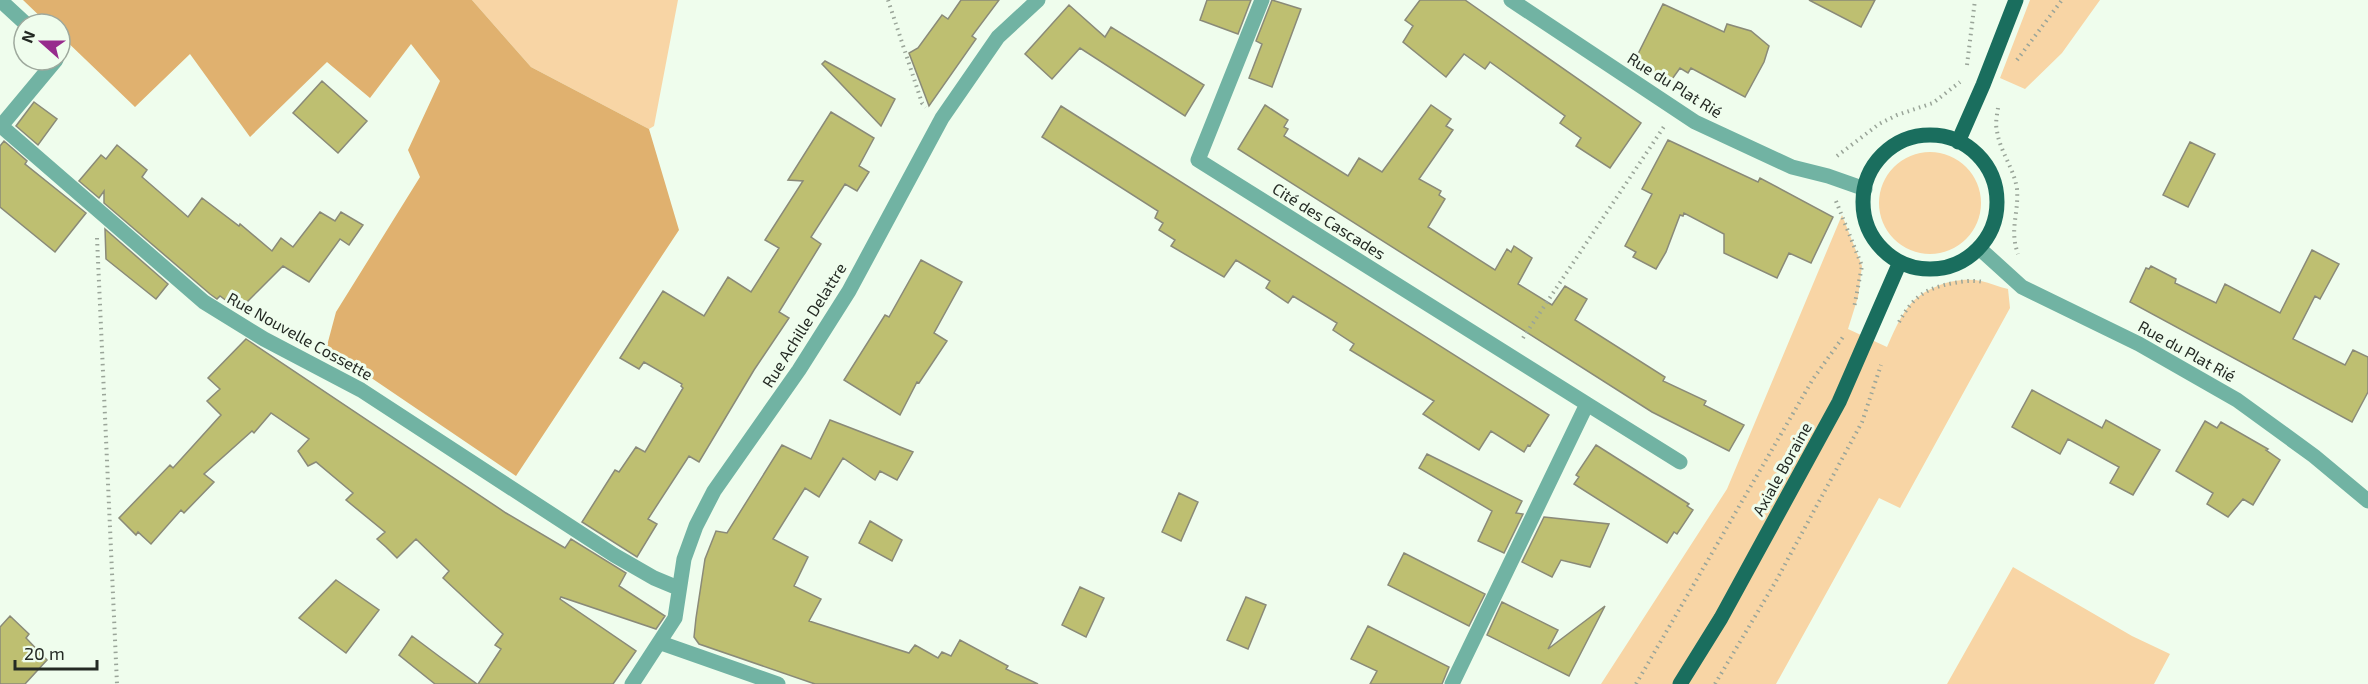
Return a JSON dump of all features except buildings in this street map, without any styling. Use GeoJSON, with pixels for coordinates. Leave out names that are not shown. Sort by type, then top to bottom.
{"type":"FeatureCollection","features":[{"type":"Feature","properties":{"kind":"main road"},"geometry":{"type":"LineString","coordinates":[[1958,141],[1983,85],[2016,0]]}},
{"type":"Feature","properties":{"kind":"main road"},"geometry":{"type":"LineString","coordinates":[[1919,136],[1939,136],[1958,141],[1976,153],[1989,170],[1996,190],[1997,211],[1991,231],[1979,249],[1962,262],[1942,269],[1920,269],[1900,262],[1874,239],[1867,224],[1864,207],[1865,189],[1872,170],[1884,154],[1900,142],[1919,136]]}},
{"type":"Feature","properties":{"kind":"main road","name":"Axiale Boraine"},"geometry":{"type":"LineString","coordinates":[[1680,684],[1721,618],[1839,402],[1900,262]]}},
{"type":"Feature","properties":{"kind":"street"},"geometry":{"type":"LineString","coordinates":[[0,0],[13,12]]}},
{"type":"Feature","properties":{"kind":"street","name":"Rue Achille Delattre"},"geometry":{"type":"LineString","coordinates":[[632,684],[661,643],[675,618],[684,559],[696,526],[714,491],[799,370],[849,291],[942,118],[998,37],[1038,0]]}},
{"type":"Feature","properties":{"kind":"street","name":"Cité des Cascades"},"geometry":{"type":"LineString","coordinates":[[1262,0],[1198,160],[1680,462]]}},
{"type":"Feature","properties":{"kind":"street","name":"Rue du Plat Rié"},"geometry":{"type":"LineString","coordinates":[[1511,0],[1695,122],[1792,167],[1865,189]]}},
{"type":"Feature","properties":{"kind":"street","name":"Rue Nouvelle Cossette"},"geometry":{"type":"LineString","coordinates":[[46,72],[1,126],[204,302],[264,339],[361,390],[614,555],[654,578],[678,588]]}},
{"type":"Feature","properties":{"kind":"street","name":"Rue du Plat Rié"},"geometry":{"type":"LineString","coordinates":[[1979,249],[2022,286],[2148,349],[2237,400],[2314,456],[2368,501]]}},
{"type":"Feature","properties":{"kind":"street"},"geometry":{"type":"LineString","coordinates":[[1452,684],[1587,404]]}},
{"type":"Feature","properties":{"kind":"street"},"geometry":{"type":"LineString","coordinates":[[661,643],[778,684]]}},
{"type":"Feature","properties":{"kind":"path"},"geometry":{"type":"LineString","coordinates":[[888,0],[922,103],[942,118]]}},
{"type":"Feature","properties":{"kind":"path"},"geometry":{"type":"LineString","coordinates":[[1966,66],[1975,0]]}},
{"type":"Feature","properties":{"kind":"path"},"geometry":{"type":"LineString","coordinates":[[2012,67],[2062,0]]}},
{"type":"Feature","properties":{"kind":"path"},"geometry":{"type":"LineString","coordinates":[[1833,160],[1844,149],[1879,124],[1897,115],[1933,103],[1965,78]]}},
{"type":"Feature","properties":{"kind":"path"},"geometry":{"type":"LineString","coordinates":[[1898,326],[1908,306],[1922,294],[1938,286],[1979,280],[2007,290],[2021,262],[2014,244],[2016,188],[2012,170],[1996,130],[2000,99]]}},
{"type":"Feature","properties":{"kind":"path"},"geometry":{"type":"LineString","coordinates":[[1511,357],[1676,109]]}},
{"type":"Feature","properties":{"kind":"path"},"geometry":{"type":"LineString","coordinates":[[1834,198],[1862,266],[1858,297],[1851,318]]}},
{"type":"Feature","properties":{"kind":"path"},"geometry":{"type":"LineString","coordinates":[[96,207],[117,684]]}},
{"type":"Feature","properties":{"kind":"path"},"geometry":{"type":"LineString","coordinates":[[1636,684],[1813,379],[1848,329]]}},
{"type":"Feature","properties":{"kind":"path"},"geometry":{"type":"LineString","coordinates":[[1715,684],[1776,581],[1862,422],[1883,358]]}},
{"type":"Feature","properties":{"kind":"shaded area"},"geometry":{"type":"Polygon","coordinates":[[[23,0],[472,0],[531,67],[649,129],[679,230],[516,476],[367,375],[325,353],[336,312],[420,177],[408,150],[440,81],[411,44],[370,98],[327,62],[250,137],[190,54],[135,107],[72,47],[72,12],[36,12],[23,0]]]}},
{"type":"Feature","properties":{"kind":"shaded area"},"geometry":{"type":"Polygon","coordinates":[[[472,0],[678,0],[654,126],[649,129],[531,67],[472,0]]]}},
{"type":"Feature","properties":{"kind":"shaded area"},"geometry":{"type":"Polygon","coordinates":[[[2030,0],[2100,0],[2062,53],[2025,89],[2000,78],[2030,0]]]}},
{"type":"Feature","properties":{"kind":"shaded area"},"geometry":{"type":"Polygon","coordinates":[[[1930,152],[1949,156],[1966,167],[1977,184],[1981,203],[1977,222],[1966,239],[1949,250],[1930,254],[1911,250],[1894,239],[1883,222],[1879,203],[1883,184],[1894,167],[1911,156],[1930,152]]]}},
{"type":"Feature","properties":{"kind":"shaded area"},"geometry":{"type":"Polygon","coordinates":[[[1842,215],[1862,266],[1858,297],[1848,329],[1887,347],[1896,326],[1915,299],[1932,288],[1962,280],[1981,281],[2008,289],[2010,308],[1900,508],[1879,498],[1776,684],[1601,684],[1727,489],[1842,215]]]}},
{"type":"Feature","properties":{"kind":"shaded area"},"geometry":{"type":"Polygon","coordinates":[[[2013,567],[2132,636],[2170,654],[2154,684],[1947,684],[2013,567]]]}}]}
